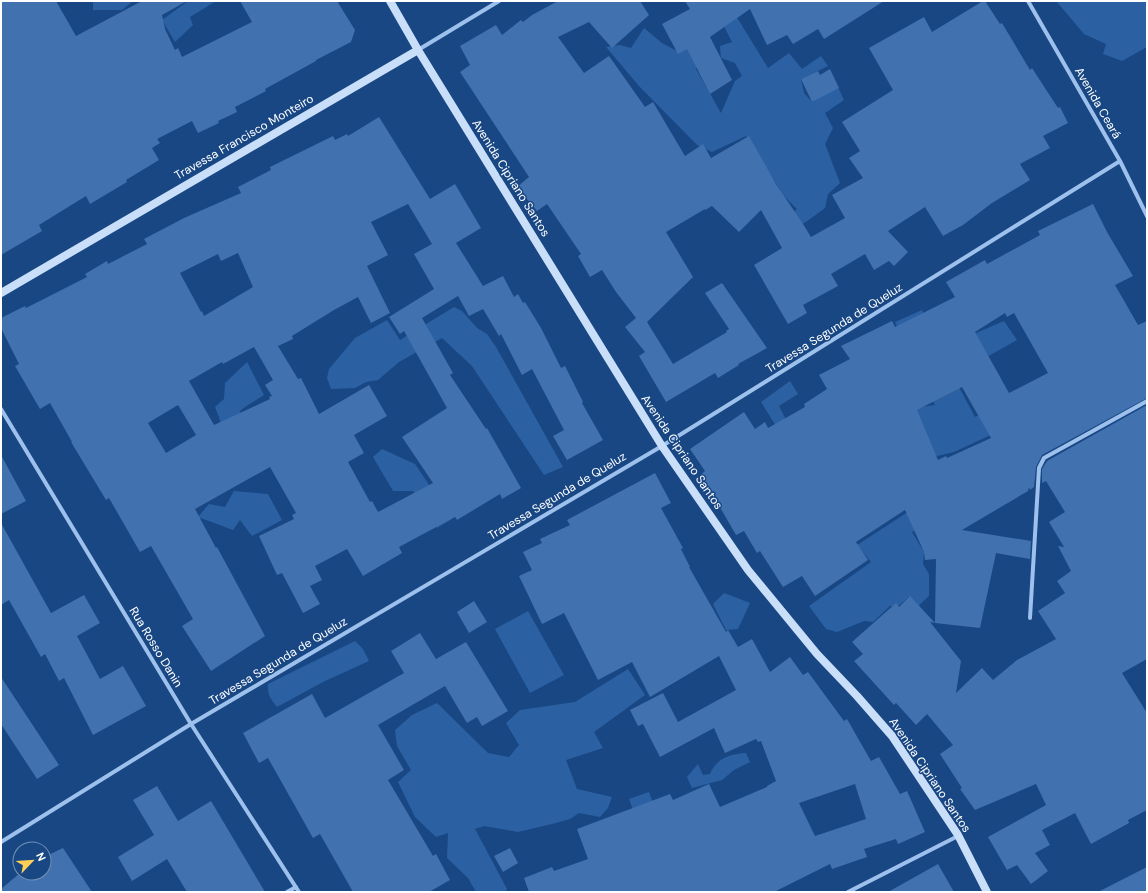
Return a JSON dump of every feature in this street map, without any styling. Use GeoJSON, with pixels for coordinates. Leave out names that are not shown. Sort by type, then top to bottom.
{"type":"FeatureCollection","features":[{"type":"Feature","properties":{"kind":"street","name":"Avenida Cipriano Santos"},"geometry":{"type":"LineString","coordinates":[[390,1],[418,50],[662,446],[748,570],[817,654],[892,736],[958,835],[987,892]]}},
{"type":"Feature","properties":{"kind":"street","name":"Travessa Francisco Monteiro"},"geometry":{"type":"LineString","coordinates":[[1,293],[418,50],[499,1]]}},
{"type":"Feature","properties":{"kind":"street","name":"Avenida Ceará"},"geometry":{"type":"LineString","coordinates":[[1028,1],[1120,161],[1147,216]]}},
{"type":"Feature","properties":{"kind":"street","name":"Travessa Segunda de Queluz"},"geometry":{"type":"LineString","coordinates":[[1,842],[191,724],[662,446],[1120,161]]}},
{"type":"Feature","properties":{"kind":"street"},"geometry":{"type":"LineString","coordinates":[[1030,618],[1038,468],[1044,458],[1147,402]]}},
{"type":"Feature","properties":{"kind":"street","name":"Rua Rosso Danin"},"geometry":{"type":"LineString","coordinates":[[1,409],[191,724],[299,892]]}},
{"type":"Feature","properties":{"kind":"street"},"geometry":{"type":"LineString","coordinates":[[848,892],[958,835]]}},
{"type":"Feature","properties":{"kind":"street"},"geometry":{"type":"LineString","coordinates":[[287,892],[296,887]]}},
{"type":"Feature","properties":{"kind":"shaded area"},"geometry":{"type":"Polygon","coordinates":[[[93,1],[133,1],[122,10],[93,10],[93,1]]]}},
{"type":"Feature","properties":{"kind":"shaded area"},"geometry":{"type":"Polygon","coordinates":[[[188,1],[216,1],[190,17],[193,25],[175,42],[162,20],[188,1]]]}},
{"type":"Feature","properties":{"kind":"shaded area"},"geometry":{"type":"Polygon","coordinates":[[[727,1],[768,68],[789,53],[802,69],[821,56],[828,66],[801,79],[804,93],[812,102],[838,87],[844,100],[825,113],[833,128],[825,144],[840,183],[828,194],[825,208],[806,222],[786,232],[775,228],[797,209],[784,196],[746,136],[712,152],[697,145],[639,86],[606,47],[620,45],[631,48],[644,28],[662,43],[677,51],[691,44],[700,55],[696,69],[721,113],[735,81],[742,76],[735,63],[721,58],[720,46],[732,42],[715,9],[727,1]]]}},
{"type":"Feature","properties":{"kind":"shaded area"},"geometry":{"type":"Polygon","coordinates":[[[1147,1],[1147,47],[1122,61],[1103,54],[1106,44],[1084,34],[1057,2],[1147,1]]]}},
{"type":"Feature","properties":{"kind":"shaded area"},"geometry":{"type":"Polygon","coordinates":[[[454,307],[462,311],[477,328],[487,334],[496,347],[563,467],[544,475],[472,366],[442,338],[399,362],[378,380],[366,382],[355,388],[331,389],[327,378],[329,369],[355,338],[387,320],[400,340],[454,307]]]}},
{"type":"Feature","properties":{"kind":"shaded area"},"geometry":{"type":"Polygon","coordinates":[[[922,310],[939,349],[1004,321],[1017,340],[953,376],[975,417],[989,409],[995,433],[954,452],[933,457],[896,410],[935,405],[895,322],[922,310]]]}},
{"type":"Feature","properties":{"kind":"shaded area"},"geometry":{"type":"Polygon","coordinates":[[[247,362],[264,395],[240,411],[244,423],[221,428],[220,420],[215,407],[224,399],[225,383],[247,362]]]}},
{"type":"Feature","properties":{"kind":"shaded area"},"geometry":{"type":"Polygon","coordinates":[[[790,381],[798,394],[779,406],[804,454],[805,473],[761,402],[790,381]]]}},
{"type":"Feature","properties":{"kind":"shaded area"},"geometry":{"type":"Polygon","coordinates":[[[382,449],[415,464],[452,519],[437,528],[413,491],[393,491],[373,457],[382,449]]]}},
{"type":"Feature","properties":{"kind":"shaded area"},"geometry":{"type":"Polygon","coordinates":[[[234,491],[268,494],[282,520],[252,536],[240,520],[233,530],[198,517],[209,504],[225,507],[234,491]]]}},
{"type":"Feature","properties":{"kind":"shaded area"},"geometry":{"type":"Polygon","coordinates":[[[911,510],[922,527],[912,532],[924,552],[923,564],[929,574],[929,596],[916,608],[909,597],[897,607],[890,606],[873,622],[864,621],[837,632],[826,629],[809,606],[871,562],[857,545],[911,510]]]}},
{"type":"Feature","properties":{"kind":"shaded area"},"geometry":{"type":"Polygon","coordinates":[[[724,593],[750,603],[738,629],[726,630],[713,604],[724,593]]]}},
{"type":"Feature","properties":{"kind":"shaded area"},"geometry":{"type":"Polygon","coordinates":[[[528,611],[564,675],[530,693],[495,629],[528,611]]]}},
{"type":"Feature","properties":{"kind":"shaded area"},"geometry":{"type":"Polygon","coordinates":[[[355,641],[363,649],[369,661],[323,682],[277,707],[269,694],[268,684],[355,641]]]}},
{"type":"Feature","properties":{"kind":"shaded area"},"geometry":{"type":"Polygon","coordinates":[[[628,669],[645,695],[594,732],[603,748],[566,760],[577,789],[612,797],[608,808],[600,817],[579,813],[570,819],[518,832],[484,826],[475,829],[507,889],[505,892],[476,892],[468,878],[447,858],[448,833],[436,837],[415,817],[398,782],[411,770],[397,746],[395,730],[412,715],[437,703],[488,753],[509,757],[519,745],[506,723],[520,710],[575,702],[628,669]]]}},
{"type":"Feature","properties":{"kind":"shaded area"},"geometry":{"type":"Polygon","coordinates":[[[746,753],[750,762],[734,770],[722,780],[692,788],[687,777],[698,764],[703,775],[710,774],[716,764],[725,758],[735,754],[746,753]]]}},
{"type":"Feature","properties":{"kind":"shaded area"},"geometry":{"type":"Polygon","coordinates":[[[649,792],[667,842],[648,851],[629,799],[649,792]]]}},
{"type":"Feature","properties":{"kind":"building"},"geometry":{"type":"Polygon","coordinates":[[[1,1],[56,1],[76,36],[142,1],[187,1],[162,15],[165,29],[175,50],[178,48],[182,57],[252,22],[240,1],[337,1],[355,30],[351,42],[316,60],[265,89],[266,91],[235,107],[237,112],[218,121],[219,123],[198,133],[192,121],[157,139],[160,143],[152,148],[159,160],[126,180],[127,182],[90,204],[86,196],[39,225],[42,231],[1,255],[1,1]]]}},
{"type":"Feature","properties":{"kind":"building"},"geometry":{"type":"Polygon","coordinates":[[[558,1],[640,1],[649,15],[612,48],[589,22],[558,37],[584,73],[609,56],[645,107],[653,102],[685,156],[703,144],[711,158],[749,136],[776,184],[811,237],[845,218],[832,195],[863,178],[849,158],[860,151],[842,122],[893,90],[869,48],[924,17],[932,32],[985,1],[1000,24],[1002,23],[1030,70],[1032,68],[1058,108],[1060,107],[1068,123],[1043,136],[1050,148],[1020,164],[1030,180],[992,203],[963,225],[943,236],[925,207],[888,231],[908,252],[894,266],[889,261],[874,270],[865,254],[831,274],[838,286],[803,305],[807,313],[788,324],[754,265],[782,248],[761,210],[739,232],[712,206],[666,232],[693,277],[647,322],[673,364],[727,332],[726,331],[729,329],[705,293],[722,283],[767,348],[738,364],[739,365],[718,378],[715,373],[666,402],[639,356],[645,352],[625,327],[636,318],[616,292],[602,270],[590,277],[578,256],[581,254],[547,204],[537,211],[517,187],[529,177],[460,72],[470,65],[460,46],[496,25],[502,35],[521,20],[523,22],[532,15],[558,1]]]}},
{"type":"Feature","properties":{"kind":"building"},"geometry":{"type":"Polygon","coordinates":[[[685,1],[884,1],[824,39],[818,29],[793,44],[787,35],[767,45],[750,9],[710,37],[732,80],[710,94],[687,49],[678,54],[662,24],[690,9],[685,1]]]}},
{"type":"Feature","properties":{"kind":"building"},"geometry":{"type":"Polygon","coordinates":[[[830,69],[839,88],[812,102],[801,79],[818,71],[820,75],[830,69]]]}},
{"type":"Feature","properties":{"kind":"building"},"geometry":{"type":"Polygon","coordinates":[[[379,117],[430,199],[455,184],[481,228],[456,243],[483,286],[503,276],[514,297],[518,294],[523,303],[525,302],[541,328],[561,368],[565,366],[583,402],[582,403],[603,440],[567,460],[553,436],[564,430],[532,369],[522,375],[501,334],[499,336],[483,309],[469,316],[458,296],[422,318],[453,373],[450,375],[486,429],[487,428],[521,488],[502,499],[500,494],[457,520],[455,517],[399,547],[402,553],[363,576],[347,549],[315,566],[322,580],[310,586],[320,604],[303,613],[282,573],[277,575],[259,536],[294,519],[292,515],[296,513],[270,467],[195,509],[265,636],[211,671],[182,626],[193,619],[151,546],[140,552],[109,498],[106,500],[71,442],[50,403],[40,409],[15,366],[19,364],[1,328],[1,318],[25,306],[26,308],[87,277],[85,274],[107,261],[108,264],[147,244],[144,239],[184,218],[241,193],[238,187],[271,170],[270,167],[333,136],[335,140],[347,134],[348,136],[379,117]],[[408,204],[371,222],[388,255],[367,266],[390,313],[371,323],[358,297],[292,336],[293,339],[278,346],[298,379],[301,378],[319,414],[369,385],[387,416],[354,435],[364,453],[348,462],[370,502],[372,501],[378,512],[433,483],[402,437],[447,408],[404,331],[400,334],[389,317],[434,289],[414,254],[432,244],[408,204]],[[238,253],[221,261],[218,254],[180,273],[204,316],[253,287],[238,253]],[[254,347],[223,364],[222,362],[189,381],[214,425],[270,399],[269,397],[272,396],[265,385],[273,380],[254,347]],[[178,405],[148,423],[166,453],[196,435],[178,405]]]}},
{"type":"Feature","properties":{"kind":"building"},"geometry":{"type":"Polygon","coordinates":[[[1093,204],[1107,232],[1133,276],[1115,285],[1138,325],[1147,321],[1147,398],[1042,455],[1036,467],[1034,487],[1030,490],[1029,487],[1028,491],[962,530],[1031,541],[1030,559],[996,553],[980,628],[935,623],[936,559],[925,560],[924,552],[905,510],[856,542],[868,560],[815,596],[802,576],[783,587],[760,551],[757,553],[744,531],[736,535],[711,495],[712,494],[698,477],[705,471],[690,449],[744,412],[755,429],[765,422],[768,428],[805,407],[804,404],[827,389],[819,375],[850,359],[841,346],[892,321],[895,327],[955,297],[946,282],[985,260],[987,264],[1040,235],[1038,231],[1093,204]],[[1005,313],[975,332],[1009,393],[1048,373],[1014,313],[1007,317],[1005,313]],[[962,387],[917,410],[938,460],[946,456],[947,458],[991,438],[962,387]]]}},
{"type":"Feature","properties":{"kind":"building"},"geometry":{"type":"Polygon","coordinates":[[[1147,405],[1147,659],[1122,673],[1147,713],[1147,810],[1128,820],[1129,823],[1091,844],[1075,813],[1042,830],[1050,845],[1035,853],[1048,871],[1031,884],[1017,865],[1007,870],[988,837],[1046,805],[1036,784],[975,810],[960,789],[962,788],[940,754],[953,745],[927,714],[916,725],[896,703],[894,705],[854,661],[863,654],[852,642],[896,603],[899,607],[910,596],[935,623],[930,622],[961,661],[956,693],[982,668],[993,680],[1017,660],[1056,639],[1038,611],[1065,593],[1057,581],[1071,571],[1058,546],[1064,547],[1049,522],[1065,512],[1046,481],[1042,483],[1042,469],[1047,461],[1147,405]]]}},
{"type":"Feature","properties":{"kind":"building"},"geometry":{"type":"Polygon","coordinates":[[[1,455],[26,501],[1,514],[1,455]]]}},
{"type":"Feature","properties":{"kind":"building"},"geometry":{"type":"Polygon","coordinates":[[[655,473],[671,503],[661,508],[683,548],[681,549],[689,567],[726,632],[728,630],[738,647],[752,639],[770,672],[790,657],[803,675],[808,672],[844,721],[847,719],[871,761],[879,757],[900,794],[907,791],[925,832],[898,844],[896,839],[864,849],[867,857],[832,869],[830,864],[774,892],[529,892],[524,878],[552,867],[554,871],[588,859],[577,829],[670,794],[673,800],[709,784],[720,807],[767,787],[776,781],[761,741],[758,742],[756,739],[725,753],[714,728],[660,757],[643,724],[638,726],[630,710],[663,693],[678,722],[736,690],[719,656],[650,697],[632,662],[598,680],[564,613],[542,624],[519,576],[532,570],[523,552],[542,543],[540,539],[570,525],[567,520],[655,473]],[[855,784],[799,803],[815,836],[866,819],[855,784]]]}},
{"type":"Feature","properties":{"kind":"building"},"geometry":{"type":"Polygon","coordinates":[[[1,523],[51,613],[84,595],[100,623],[77,636],[100,679],[123,666],[146,706],[93,735],[64,678],[59,681],[45,654],[41,657],[9,600],[1,605],[1,523]]]}},
{"type":"Feature","properties":{"kind":"building"},"geometry":{"type":"Polygon","coordinates":[[[474,601],[487,622],[469,633],[457,612],[474,601]]]}},
{"type":"Feature","properties":{"kind":"building"},"geometry":{"type":"Polygon","coordinates":[[[420,633],[436,659],[466,642],[508,711],[482,726],[477,717],[467,723],[445,686],[378,725],[404,770],[388,780],[433,856],[436,854],[450,880],[429,892],[353,892],[320,834],[313,838],[268,758],[259,763],[243,733],[312,694],[325,718],[404,673],[391,651],[420,633]]]}},
{"type":"Feature","properties":{"kind":"building"},"geometry":{"type":"Polygon","coordinates":[[[1,677],[59,765],[37,779],[1,724],[1,677]]]}},
{"type":"Feature","properties":{"kind":"building"},"geometry":{"type":"Polygon","coordinates":[[[157,786],[178,821],[211,801],[265,892],[187,892],[167,859],[132,881],[118,857],[154,835],[133,800],[157,786]]]}},
{"type":"Feature","properties":{"kind":"building"},"geometry":{"type":"Polygon","coordinates":[[[63,848],[92,892],[1,892],[1,889],[12,880],[12,881],[52,881],[52,853],[63,848]]]}},
{"type":"Feature","properties":{"kind":"building"},"geometry":{"type":"Polygon","coordinates":[[[510,848],[518,863],[503,872],[494,856],[510,848]]]}},
{"type":"Feature","properties":{"kind":"building"},"geometry":{"type":"Polygon","coordinates":[[[938,864],[954,892],[888,892],[938,864]]]}},
{"type":"Feature","properties":{"kind":"building"},"geometry":{"type":"Polygon","coordinates":[[[1147,867],[1147,892],[1098,892],[1147,867]]]}}]}
